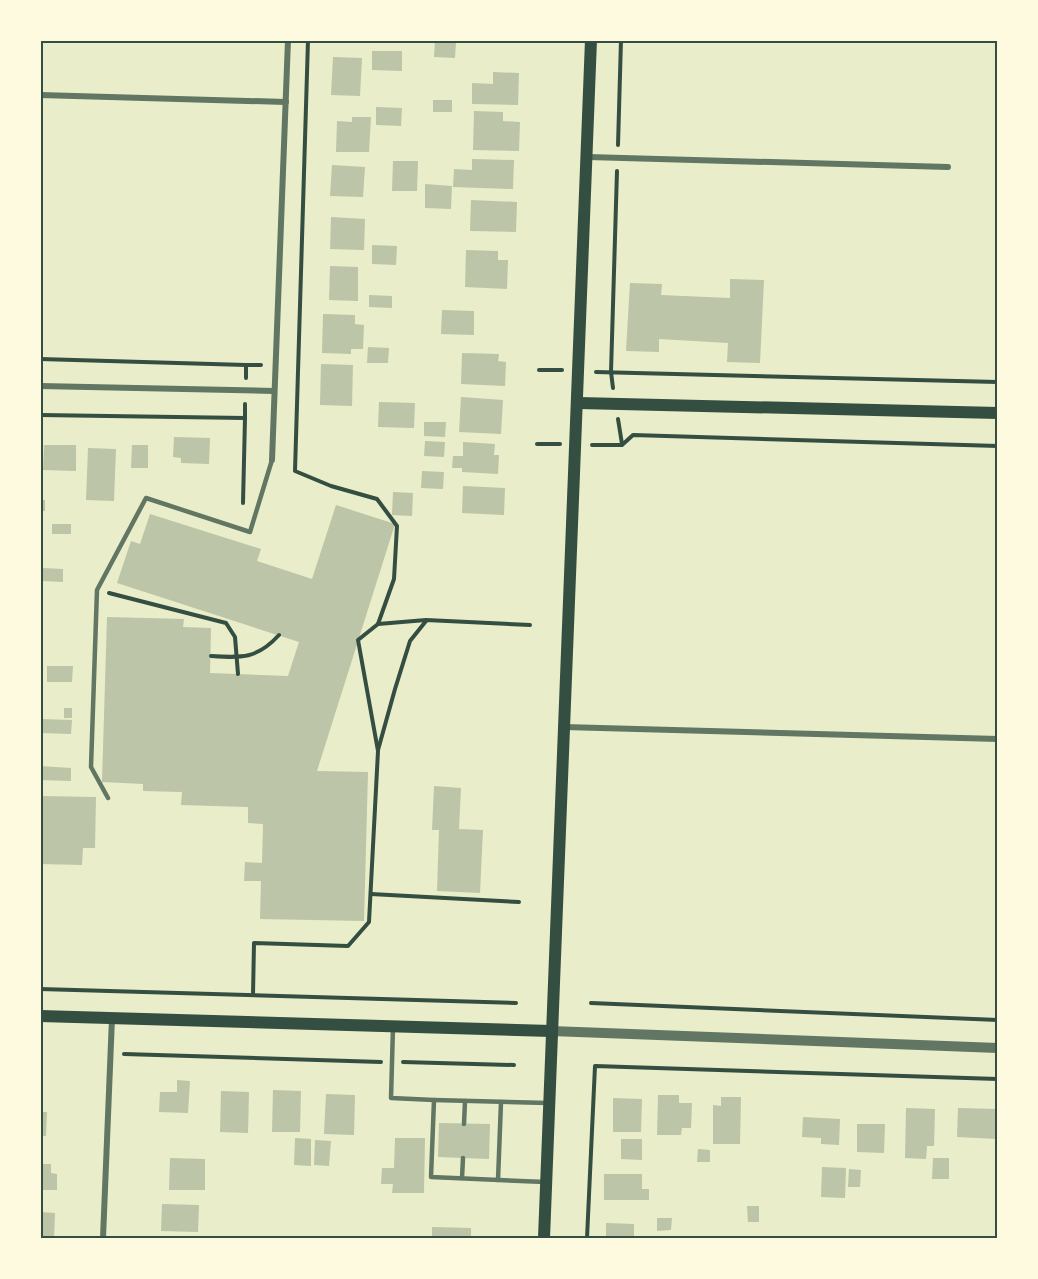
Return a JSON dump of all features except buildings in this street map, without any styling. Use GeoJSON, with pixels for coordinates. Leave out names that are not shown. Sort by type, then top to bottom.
{"type":"FeatureCollection","features":[{"type":"Feature","properties":{"kind":"main road"},"geometry":{"type":"LineString","coordinates":[[544,1239],[550,1031],[579,403],[591,40]]}},
{"type":"Feature","properties":{"kind":"main road"},"geometry":{"type":"LineString","coordinates":[[579,403],[998,413]]}},
{"type":"Feature","properties":{"kind":"main road"},"geometry":{"type":"LineString","coordinates":[[40,1016],[550,1031]]}},
{"type":"Feature","properties":{"kind":"street"},"geometry":{"type":"LineString","coordinates":[[272,460],[288,40]]}},
{"type":"Feature","properties":{"kind":"street"},"geometry":{"type":"LineString","coordinates":[[40,95],[286,102]]}},
{"type":"Feature","properties":{"kind":"street"},"geometry":{"type":"LineString","coordinates":[[588,157],[948,167]]}},
{"type":"Feature","properties":{"kind":"street"},"geometry":{"type":"LineString","coordinates":[[40,386],[273,392]]}},
{"type":"Feature","properties":{"kind":"street"},"geometry":{"type":"LineString","coordinates":[[564,727],[998,739]]}},
{"type":"Feature","properties":{"kind":"street"},"geometry":{"type":"LineString","coordinates":[[103,1239],[112,1018]]}},
{"type":"Feature","properties":{"kind":"street"},"geometry":{"type":"LineString","coordinates":[[550,1031],[998,1048]]}},
{"type":"Feature","properties":{"kind":"lane"},"geometry":{"type":"LineString","coordinates":[[108,798],[91,767],[97,590],[146,498],[250,532],[272,460]]}},
{"type":"Feature","properties":{"kind":"lane"},"geometry":{"type":"LineString","coordinates":[[393,1027],[391,1098],[548,1104]]}},
{"type":"Feature","properties":{"kind":"lane"},"geometry":{"type":"LineString","coordinates":[[434,1100],[431,1177],[545,1182]]}},
{"type":"Feature","properties":{"kind":"lane"},"geometry":{"type":"LineString","coordinates":[[464,1124],[465,1101]]}},
{"type":"Feature","properties":{"kind":"lane"},"geometry":{"type":"LineString","coordinates":[[498,1180],[501,1102]]}},
{"type":"Feature","properties":{"kind":"lane"},"geometry":{"type":"LineString","coordinates":[[462,1158],[462,1179]]}},
{"type":"Feature","properties":{"kind":"path"},"geometry":{"type":"LineString","coordinates":[[308,40],[295,471],[331,486],[377,499],[398,526],[394,579],[378,624],[358,640],[378,751]]}},
{"type":"Feature","properties":{"kind":"path"},"geometry":{"type":"LineString","coordinates":[[621,40],[611,372],[998,382]]}},
{"type":"Feature","properties":{"kind":"path"},"geometry":{"type":"LineString","coordinates":[[40,359],[246,365]]}},
{"type":"Feature","properties":{"kind":"path"},"geometry":{"type":"LineString","coordinates":[[40,415],[245,418],[243,503]]}},
{"type":"Feature","properties":{"kind":"path"},"geometry":{"type":"LineString","coordinates":[[622,445],[633,435],[998,446]]}},
{"type":"Feature","properties":{"kind":"path"},"geometry":{"type":"LineString","coordinates":[[97,590],[226,623],[235,637],[238,674]]}},
{"type":"Feature","properties":{"kind":"path"},"geometry":{"type":"LineString","coordinates":[[378,624],[426,620],[530,625]]}},
{"type":"Feature","properties":{"kind":"path"},"geometry":{"type":"LineString","coordinates":[[253,995],[254,943],[348,946],[369,922],[378,751],[394,689],[410,641],[426,620]]}},
{"type":"Feature","properties":{"kind":"path"},"geometry":{"type":"LineString","coordinates":[[211,656],[236,658],[253,656],[269,646],[279,635]]}},
{"type":"Feature","properties":{"kind":"path"},"geometry":{"type":"LineString","coordinates":[[371,894],[519,902]]}},
{"type":"Feature","properties":{"kind":"path"},"geometry":{"type":"LineString","coordinates":[[40,989],[516,1002]]}},
{"type":"Feature","properties":{"kind":"path"},"geometry":{"type":"LineString","coordinates":[[591,1003],[998,1020]]}},
{"type":"Feature","properties":{"kind":"path"},"geometry":{"type":"LineString","coordinates":[[110,1053],[514,1065]]}},
{"type":"Feature","properties":{"kind":"path"},"geometry":{"type":"LineString","coordinates":[[587,1239],[595,1066],[998,1079]]}}]}
